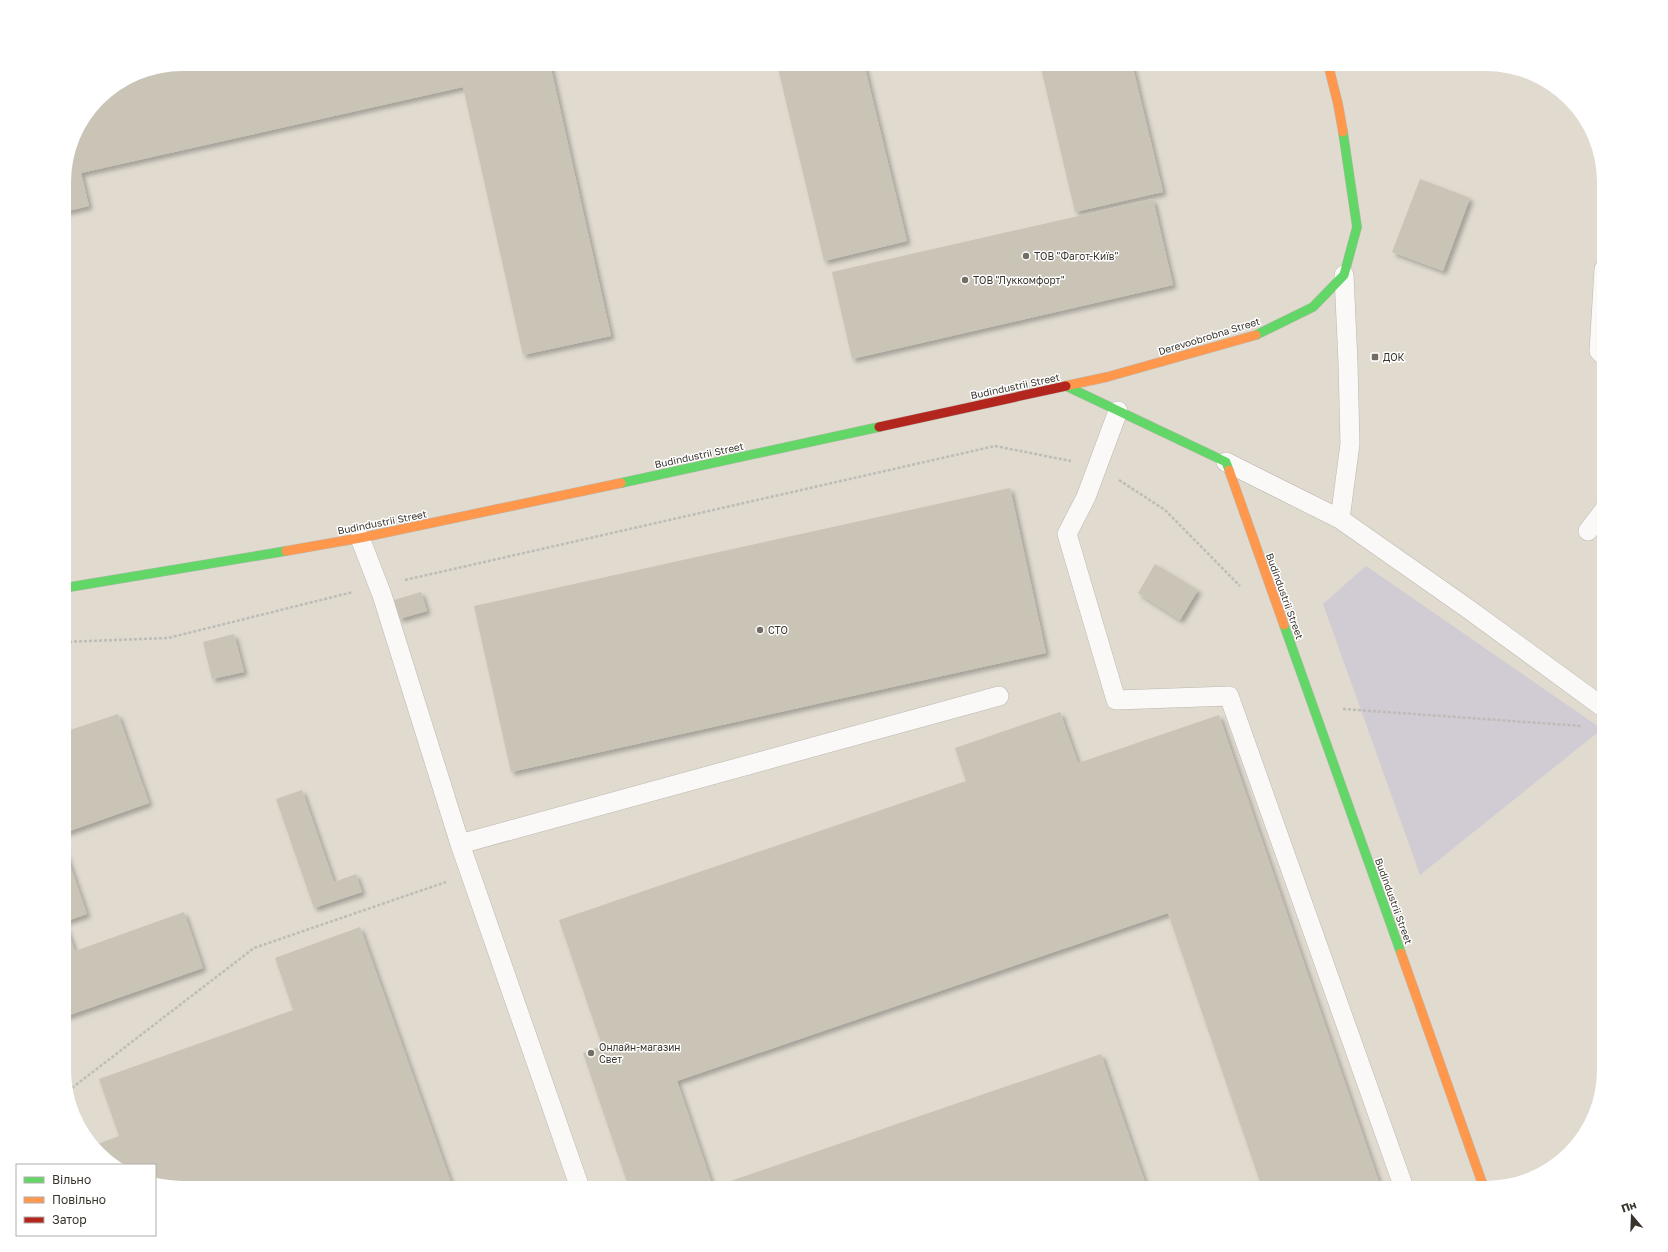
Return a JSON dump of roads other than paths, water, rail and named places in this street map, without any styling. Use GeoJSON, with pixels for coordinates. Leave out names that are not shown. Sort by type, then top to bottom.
{"type":"FeatureCollection","features":[{"type":"Feature","properties":{"kind":"street","name":"Derevoobrobna Street"},"geometry":{"type":"LineString","coordinates":[[1065,386],[1107,377],[1257,335],[1313,306],[1344,275],[1357,227],[1340,111],[1330,71]]}},
{"type":"Feature","properties":{"kind":"street","name":"Budindustrii Street"},"geometry":{"type":"LineString","coordinates":[[71,587],[360,538],[654,476],[1065,386],[1226,462],[1482,1181]]}},
{"type":"Feature","properties":{"kind":"lane"},"geometry":{"type":"LineString","coordinates":[[1340,519],[1350,444],[1344,275]]}},
{"type":"Feature","properties":{"kind":"lane"},"geometry":{"type":"LineString","coordinates":[[1118,411],[1086,497],[1068,534],[1116,700],[1229,696],[1402,1181]]}},
{"type":"Feature","properties":{"kind":"lane"},"geometry":{"type":"LineString","coordinates":[[1226,462],[1340,519],[1467,608],[1597,703]]}},
{"type":"Feature","properties":{"kind":"lane"},"geometry":{"type":"LineString","coordinates":[[1588,531],[1597,519]]}},
{"type":"Feature","properties":{"kind":"lane"},"geometry":{"type":"LineString","coordinates":[[360,538],[379,586],[460,844],[578,1181]]}},
{"type":"Feature","properties":{"kind":"lane"},"geometry":{"type":"LineString","coordinates":[[460,844],[999,696]]}},
{"type":"Feature","properties":{"kind":"place","name":"ТОВ \"Фагот-Київ\""},"geometry":{"type":"Point","coordinates":[1026,256]}},
{"type":"Feature","properties":{"kind":"place","name":"ТОВ \"Луккомфорт\""},"geometry":{"type":"Point","coordinates":[965,280]}},
{"type":"Feature","properties":{"kind":"place","name":"ДОК"},"geometry":{"type":"Point","coordinates":[1375,357]}},
{"type":"Feature","properties":{"kind":"place","name":"СТО"},"geometry":{"type":"Point","coordinates":[760,630]}},
{"type":"Feature","properties":{"kind":"place","name":"Онлайн-магазин Свет"},"geometry":{"type":"Point","coordinates":[591,1053]}}]}
